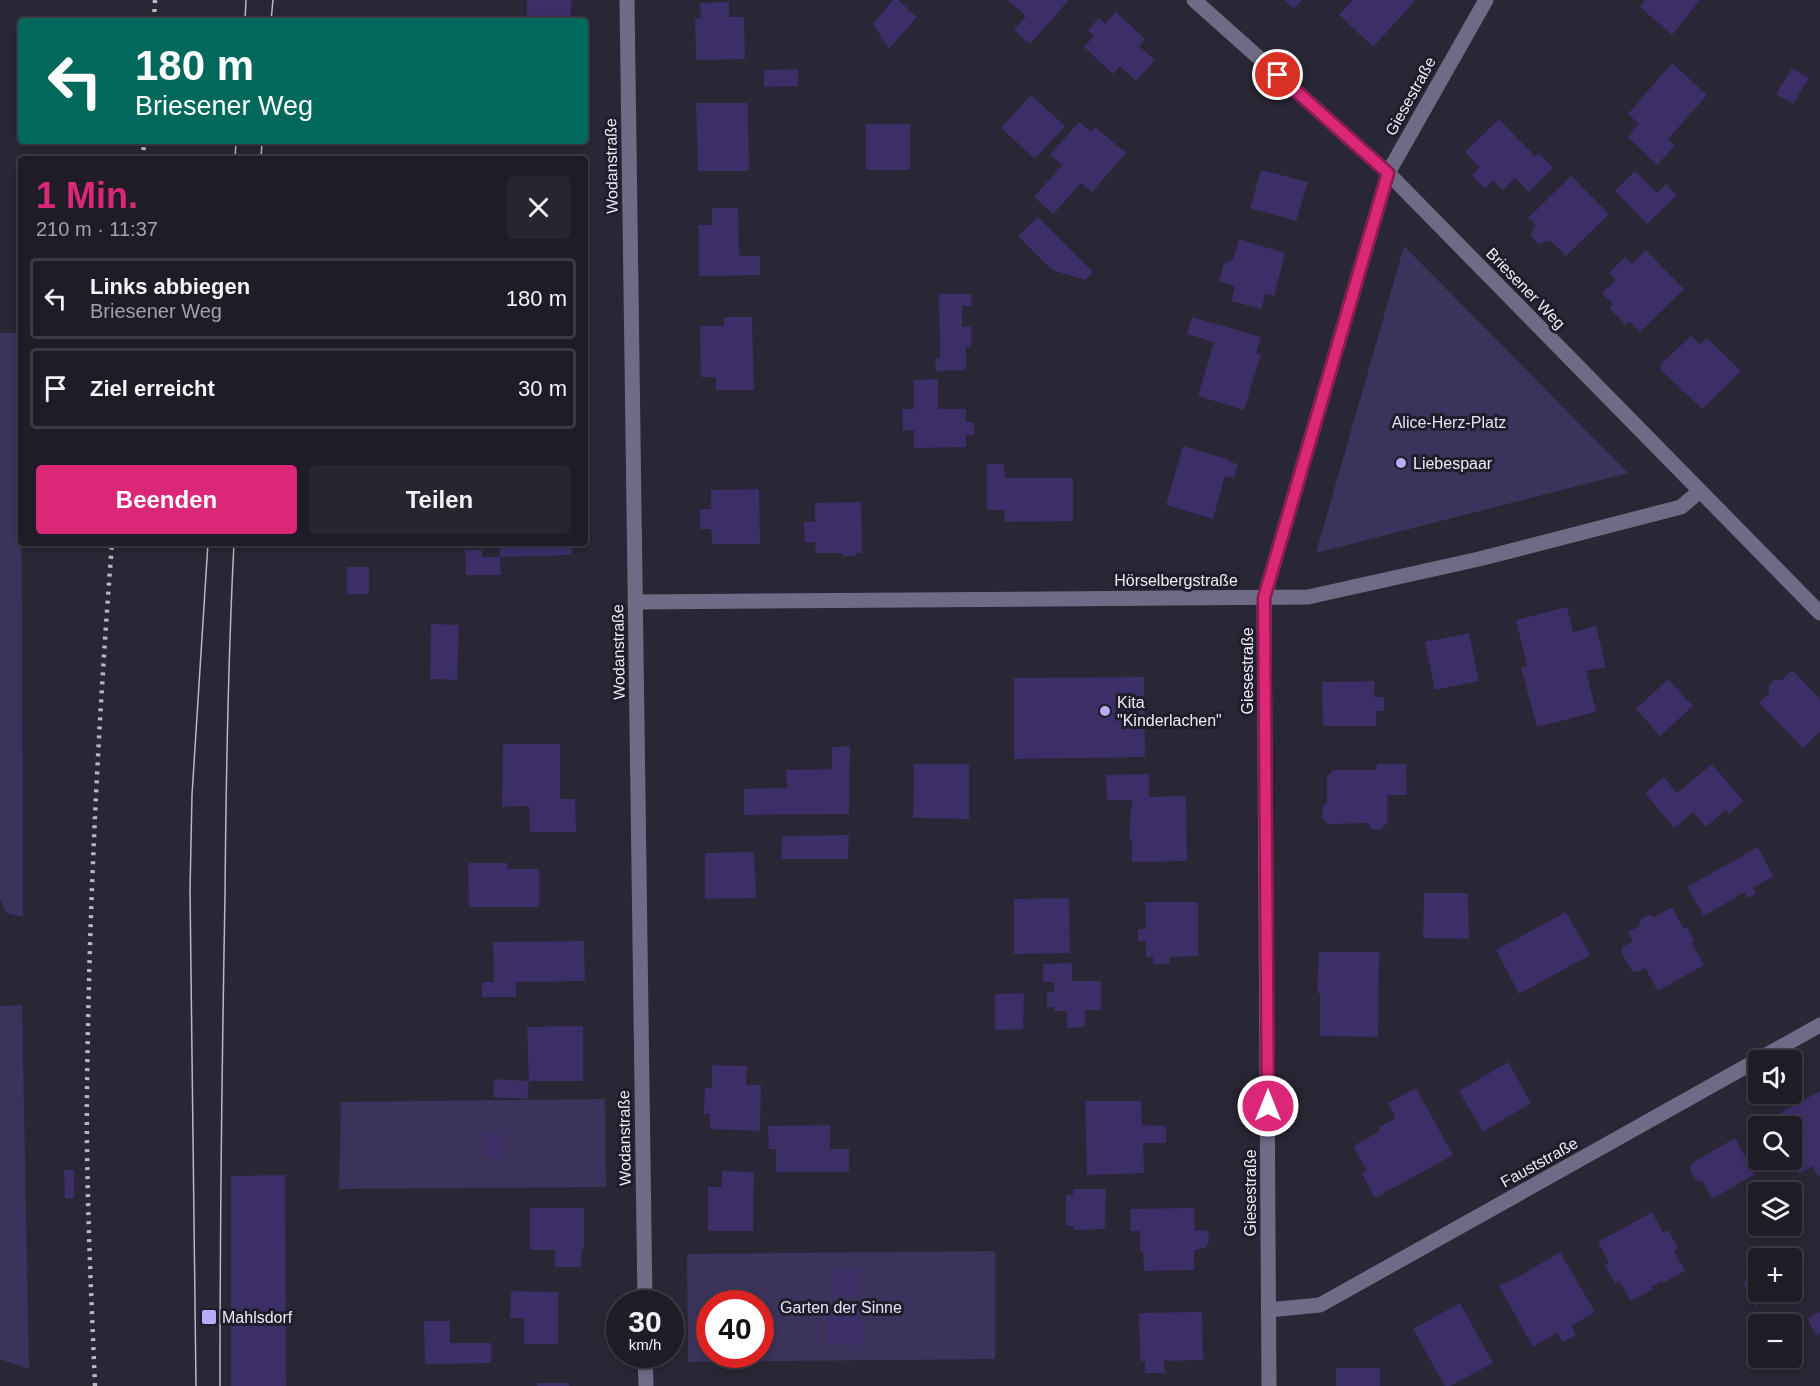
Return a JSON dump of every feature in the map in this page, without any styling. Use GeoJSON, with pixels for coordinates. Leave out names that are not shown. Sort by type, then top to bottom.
{"type":"FeatureCollection","features":[{"type":"Feature","properties":{"kind":"street","name":"Wodanstraße"},"geometry":{"type":"LineString","coordinates":[[627,0],[645,1290]]}},
{"type":"Feature","properties":{"kind":"street","name":"Briesener Weg"},"geometry":{"type":"LineString","coordinates":[[1194,0],[1388,173],[1820,613]]}},
{"type":"Feature","properties":{"kind":"street","name":"Giesestraße"},"geometry":{"type":"LineString","coordinates":[[1269,1386],[1264,598],[1388,173],[1486,0]]}},
{"type":"Feature","properties":{"kind":"street","name":"Hörselbergstraße"},"geometry":{"type":"LineString","coordinates":[[635,602],[1308,597],[1479,559],[1681,507],[1700,491]]}},
{"type":"Feature","properties":{"kind":"street","name":"Fauststraße"},"geometry":{"type":"LineString","coordinates":[[1269,1310],[1320,1305],[1820,1025]]}},
{"type":"Feature","properties":{"kind":"street"},"geometry":{"type":"LineString","coordinates":[[645,1368],[646,1386]]}},
{"type":"Feature","properties":{"kind":"green space","name":"Alice-Herz-Platz"},"geometry":{"type":"Polygon","coordinates":[[[1404,246],[1628,473],[1316,553],[1404,246]]]}},
{"type":"Feature","properties":{"kind":"green space"},"geometry":{"type":"Polygon","coordinates":[[[0,333],[18,333],[18,546],[22,546],[23,917],[6,913],[0,899],[0,333]]]}},
{"type":"Feature","properties":{"kind":"green space"},"geometry":{"type":"Polygon","coordinates":[[[22,1005],[29,1369],[0,1359],[0,1006],[22,1005]]]}},
{"type":"Feature","properties":{"kind":"green space"},"geometry":{"type":"Polygon","coordinates":[[[605,1099],[606,1187],[339,1189],[341,1102],[605,1099]]]}},
{"type":"Feature","properties":{"kind":"green space","name":"Garten der Sinne"},"geometry":{"type":"Polygon","coordinates":[[[995,1251],[995,1359],[774,1361],[774,1290],[696,1290],[696,1362],[688,1362],[687,1254],[995,1251]]]}},
{"type":"Feature","properties":{"kind":"building"},"geometry":{"type":"Polygon","coordinates":[[[527,0],[571,0],[571,18],[527,18],[527,0]]]}},
{"type":"Feature","properties":{"kind":"building"},"geometry":{"type":"Polygon","coordinates":[[[893,0],[898,0],[917,17],[889,49],[873,24],[893,0]]]}},
{"type":"Feature","properties":{"kind":"building"},"geometry":{"type":"Polygon","coordinates":[[[1008,0],[1069,0],[1030,44],[1014,30],[1026,16],[1008,0]]]}},
{"type":"Feature","properties":{"kind":"building"},"geometry":{"type":"Polygon","coordinates":[[[1284,0],[1302,0],[1294,9],[1284,0]]]}},
{"type":"Feature","properties":{"kind":"building"},"geometry":{"type":"Polygon","coordinates":[[[1353,0],[1412,0],[1414,2],[1373,47],[1339,15],[1353,0]]]}},
{"type":"Feature","properties":{"kind":"building"},"geometry":{"type":"Polygon","coordinates":[[[1645,0],[1700,0],[1672,35],[1640,7],[1645,0]]]}},
{"type":"Feature","properties":{"kind":"building"},"geometry":{"type":"Polygon","coordinates":[[[729,2],[729,17],[744,17],[745,59],[696,60],[695,19],[701,18],[700,3],[729,2]]]}},
{"type":"Feature","properties":{"kind":"building"},"geometry":{"type":"Polygon","coordinates":[[[1116,12],[1145,39],[1139,46],[1155,60],[1136,81],[1120,66],[1113,74],[1084,47],[1094,36],[1088,30],[1099,18],[1105,24],[1116,12]]]}},
{"type":"Feature","properties":{"kind":"building"},"geometry":{"type":"Polygon","coordinates":[[[1672,63],[1707,95],[1668,139],[1675,146],[1657,165],[1628,137],[1639,124],[1628,114],[1672,63]]]}},
{"type":"Feature","properties":{"kind":"building"},"geometry":{"type":"Polygon","coordinates":[[[1792,68],[1809,78],[1793,104],[1776,94],[1792,68]]]}},
{"type":"Feature","properties":{"kind":"building"},"geometry":{"type":"Polygon","coordinates":[[[798,69],[798,86],[764,87],[764,70],[798,69]]]}},
{"type":"Feature","properties":{"kind":"building"},"geometry":{"type":"Polygon","coordinates":[[[1031,95],[1065,126],[1035,159],[1001,128],[1031,95]]]}},
{"type":"Feature","properties":{"kind":"building"},"geometry":{"type":"Polygon","coordinates":[[[696,103],[748,103],[749,171],[698,171],[696,103]]]}},
{"type":"Feature","properties":{"kind":"building"},"geometry":{"type":"Polygon","coordinates":[[[1499,119],[1535,156],[1539,153],[1553,168],[1529,192],[1515,178],[1503,190],[1493,181],[1485,189],[1472,175],[1480,167],[1465,152],[1499,119]]]}},
{"type":"Feature","properties":{"kind":"building"},"geometry":{"type":"Polygon","coordinates":[[[1079,122],[1091,132],[1095,127],[1126,153],[1092,192],[1081,183],[1053,214],[1034,197],[1062,165],[1050,155],[1079,122]]]}},
{"type":"Feature","properties":{"kind":"building"},"geometry":{"type":"Polygon","coordinates":[[[866,124],[910,124],[910,170],[866,170],[866,124]]]}},
{"type":"Feature","properties":{"kind":"building"},"geometry":{"type":"Polygon","coordinates":[[[1261,170],[1308,182],[1296,221],[1250,208],[1261,170]]]}},
{"type":"Feature","properties":{"kind":"building"},"geometry":{"type":"Polygon","coordinates":[[[1635,171],[1657,193],[1666,184],[1677,195],[1647,224],[1615,191],[1635,171]]]}},
{"type":"Feature","properties":{"kind":"building"},"geometry":{"type":"Polygon","coordinates":[[[1571,176],[1609,214],[1566,256],[1550,240],[1539,244],[1531,236],[1533,227],[1536,225],[1528,218],[1571,176]]]}},
{"type":"Feature","properties":{"kind":"building"},"geometry":{"type":"Polygon","coordinates":[[[712,208],[738,208],[739,256],[760,256],[760,275],[699,276],[699,225],[712,225],[712,208]]]}},
{"type":"Feature","properties":{"kind":"building"},"geometry":{"type":"Polygon","coordinates":[[[1038,217],[1093,272],[1085,280],[1052,270],[1018,236],[1038,217]]]}},
{"type":"Feature","properties":{"kind":"building"},"geometry":{"type":"Polygon","coordinates":[[[1239,239],[1285,253],[1274,296],[1265,294],[1261,309],[1231,301],[1235,286],[1219,281],[1224,264],[1233,259],[1239,239]]]}},
{"type":"Feature","properties":{"kind":"building"},"geometry":{"type":"Polygon","coordinates":[[[1646,250],[1684,289],[1640,332],[1629,321],[1625,325],[1609,308],[1613,304],[1602,293],[1616,280],[1609,273],[1625,257],[1632,264],[1646,250]]]}},
{"type":"Feature","properties":{"kind":"building"},"geometry":{"type":"Polygon","coordinates":[[[939,294],[971,294],[971,306],[962,306],[962,327],[971,326],[971,347],[966,347],[966,370],[936,371],[935,358],[940,358],[939,294]]]}},
{"type":"Feature","properties":{"kind":"building"},"geometry":{"type":"Polygon","coordinates":[[[724,317],[752,317],[754,390],[716,390],[716,377],[701,377],[700,326],[724,326],[724,317]]]}},
{"type":"Feature","properties":{"kind":"building"},"geometry":{"type":"Polygon","coordinates":[[[1192,317],[1261,337],[1256,353],[1261,354],[1244,410],[1198,396],[1214,342],[1187,334],[1192,317]]]}},
{"type":"Feature","properties":{"kind":"building"},"geometry":{"type":"Polygon","coordinates":[[[1691,336],[1699,344],[1707,338],[1741,371],[1702,409],[1661,370],[1661,364],[1691,336]]]}},
{"type":"Feature","properties":{"kind":"building"},"geometry":{"type":"Polygon","coordinates":[[[938,379],[938,409],[966,409],[966,422],[974,422],[974,435],[966,435],[966,447],[914,448],[914,430],[903,431],[902,409],[914,409],[914,380],[938,379]]]}},
{"type":"Feature","properties":{"kind":"building"},"geometry":{"type":"Polygon","coordinates":[[[1183,446],[1238,464],[1234,478],[1225,476],[1213,519],[1166,505],[1183,446]]]}},
{"type":"Feature","properties":{"kind":"building"},"geometry":{"type":"Polygon","coordinates":[[[987,464],[1004,464],[1005,478],[1073,478],[1073,521],[1005,522],[1004,510],[987,510],[987,464]]]}},
{"type":"Feature","properties":{"kind":"building"},"geometry":{"type":"Polygon","coordinates":[[[759,489],[760,544],[712,544],[711,529],[700,529],[700,509],[711,509],[711,490],[759,489]]]}},
{"type":"Feature","properties":{"kind":"building"},"geometry":{"type":"Polygon","coordinates":[[[861,502],[862,553],[844,556],[841,553],[816,553],[815,542],[805,542],[804,522],[815,522],[815,503],[861,502]]]}},
{"type":"Feature","properties":{"kind":"building"},"geometry":{"type":"Polygon","coordinates":[[[499,546],[571,546],[572,555],[500,557],[499,546]]]}},
{"type":"Feature","properties":{"kind":"building"},"geometry":{"type":"Polygon","coordinates":[[[465,550],[482,550],[482,557],[500,557],[501,575],[466,575],[465,550]]]}},
{"type":"Feature","properties":{"kind":"building"},"geometry":{"type":"Polygon","coordinates":[[[347,567],[369,567],[369,594],[347,594],[347,567]]]}},
{"type":"Feature","properties":{"kind":"building"},"geometry":{"type":"Polygon","coordinates":[[[1567,607],[1573,632],[1596,626],[1606,667],[1586,671],[1596,712],[1537,727],[1521,667],[1527,666],[1516,620],[1567,607]]]}},
{"type":"Feature","properties":{"kind":"building"},"geometry":{"type":"Polygon","coordinates":[[[431,624],[459,625],[457,680],[430,679],[431,624]]]}},
{"type":"Feature","properties":{"kind":"building"},"geometry":{"type":"Polygon","coordinates":[[[1469,633],[1479,681],[1435,690],[1425,642],[1469,633]]]}},
{"type":"Feature","properties":{"kind":"building"},"geometry":{"type":"Polygon","coordinates":[[[1792,670],[1820,699],[1820,731],[1803,748],[1759,703],[1769,693],[1769,685],[1774,680],[1782,680],[1792,670]]]}},
{"type":"Feature","properties":{"kind":"building"},"geometry":{"type":"Polygon","coordinates":[[[1144,677],[1145,757],[1014,759],[1014,678],[1144,677]]]}},
{"type":"Feature","properties":{"kind":"building"},"geometry":{"type":"Polygon","coordinates":[[[1668,679],[1693,706],[1660,736],[1636,709],[1668,679]]]}},
{"type":"Feature","properties":{"kind":"building"},"geometry":{"type":"Polygon","coordinates":[[[1375,681],[1374,697],[1384,697],[1384,711],[1376,711],[1376,726],[1323,726],[1322,682],[1375,681]]]}},
{"type":"Feature","properties":{"kind":"building"},"geometry":{"type":"Polygon","coordinates":[[[503,744],[560,744],[560,799],[575,799],[576,832],[530,832],[529,806],[502,807],[503,744]]]}},
{"type":"Feature","properties":{"kind":"building"},"geometry":{"type":"Polygon","coordinates":[[[850,746],[849,814],[744,815],[744,789],[787,788],[786,770],[832,769],[832,747],[850,746]]]}},
{"type":"Feature","properties":{"kind":"building"},"geometry":{"type":"Polygon","coordinates":[[[914,764],[969,764],[969,819],[913,818],[914,764]]]}},
{"type":"Feature","properties":{"kind":"building"},"geometry":{"type":"Polygon","coordinates":[[[1377,764],[1406,764],[1407,795],[1387,795],[1387,823],[1381,830],[1370,829],[1369,823],[1328,824],[1322,818],[1323,807],[1327,802],[1327,777],[1333,770],[1376,770],[1377,764]]]}},
{"type":"Feature","properties":{"kind":"building"},"geometry":{"type":"Polygon","coordinates":[[[1712,764],[1743,801],[1729,814],[1726,810],[1706,827],[1693,812],[1674,828],[1645,793],[1664,777],[1677,793],[1712,764]]]}},
{"type":"Feature","properties":{"kind":"building"},"geometry":{"type":"Polygon","coordinates":[[[1149,774],[1149,797],[1186,796],[1187,861],[1132,862],[1132,840],[1129,838],[1132,800],[1107,800],[1106,775],[1149,774]]]}},
{"type":"Feature","properties":{"kind":"building"},"geometry":{"type":"Polygon","coordinates":[[[849,835],[848,859],[781,859],[782,836],[849,835]]]}},
{"type":"Feature","properties":{"kind":"building"},"geometry":{"type":"Polygon","coordinates":[[[1758,847],[1773,876],[1753,888],[1756,894],[1748,898],[1745,892],[1704,916],[1687,887],[1758,847]]]}},
{"type":"Feature","properties":{"kind":"building"},"geometry":{"type":"Polygon","coordinates":[[[754,852],[756,898],[705,899],[705,853],[754,852]]]}},
{"type":"Feature","properties":{"kind":"building"},"geometry":{"type":"Polygon","coordinates":[[[468,863],[507,863],[507,869],[539,869],[539,907],[469,907],[468,863]]]}},
{"type":"Feature","properties":{"kind":"building"},"geometry":{"type":"Polygon","coordinates":[[[1424,893],[1468,893],[1469,939],[1423,938],[1424,893]]]}},
{"type":"Feature","properties":{"kind":"building"},"geometry":{"type":"Polygon","coordinates":[[[1069,898],[1070,953],[1014,954],[1014,899],[1069,898]]]}},
{"type":"Feature","properties":{"kind":"building"},"geometry":{"type":"Polygon","coordinates":[[[1145,902],[1198,902],[1198,956],[1170,957],[1170,964],[1153,964],[1153,957],[1146,957],[1146,941],[1138,941],[1138,929],[1146,929],[1145,902]]]}},
{"type":"Feature","properties":{"kind":"building"},"geometry":{"type":"Polygon","coordinates":[[[1672,907],[1684,929],[1687,927],[1695,942],[1692,943],[1704,965],[1658,991],[1645,968],[1637,972],[1632,971],[1621,952],[1622,947],[1633,941],[1628,932],[1639,926],[1641,919],[1648,915],[1655,917],[1672,907]]]}},
{"type":"Feature","properties":{"kind":"building"},"geometry":{"type":"Polygon","coordinates":[[[1566,912],[1590,955],[1519,994],[1496,950],[1566,912]]]}},
{"type":"Feature","properties":{"kind":"building"},"geometry":{"type":"Polygon","coordinates":[[[584,941],[585,981],[516,982],[516,997],[482,997],[482,982],[494,982],[493,942],[584,941]]]}},
{"type":"Feature","properties":{"kind":"building"},"geometry":{"type":"Polygon","coordinates":[[[1319,952],[1379,952],[1378,1037],[1320,1036],[1320,993],[1317,993],[1319,952]]]}},
{"type":"Feature","properties":{"kind":"building"},"geometry":{"type":"Polygon","coordinates":[[[1072,963],[1072,981],[1101,981],[1101,1010],[1085,1010],[1085,1027],[1067,1028],[1067,1011],[1054,1011],[1054,1007],[1047,1007],[1047,991],[1054,992],[1054,982],[1043,982],[1043,964],[1072,963]]]}},
{"type":"Feature","properties":{"kind":"building"},"geometry":{"type":"Polygon","coordinates":[[[1024,993],[1023,1029],[995,1030],[995,994],[1024,993]]]}},
{"type":"Feature","properties":{"kind":"building"},"geometry":{"type":"Polygon","coordinates":[[[583,1026],[583,1081],[529,1081],[527,1027],[583,1026]]]}},
{"type":"Feature","properties":{"kind":"building"},"geometry":{"type":"Polygon","coordinates":[[[1508,1062],[1531,1103],[1483,1132],[1459,1091],[1508,1062]]]}},
{"type":"Feature","properties":{"kind":"building"},"geometry":{"type":"Polygon","coordinates":[[[712,1065],[747,1066],[746,1085],[761,1085],[760,1131],[710,1129],[710,1114],[704,1114],[705,1088],[712,1088],[712,1065]]]}},
{"type":"Feature","properties":{"kind":"building"},"geometry":{"type":"Polygon","coordinates":[[[494,1079],[529,1081],[527,1099],[493,1097],[494,1079]]]}},
{"type":"Feature","properties":{"kind":"building"},"geometry":{"type":"Polygon","coordinates":[[[1416,1088],[1453,1155],[1375,1198],[1362,1174],[1367,1171],[1353,1146],[1380,1131],[1378,1128],[1396,1118],[1388,1103],[1416,1088]]]}},
{"type":"Feature","properties":{"kind":"building"},"geometry":{"type":"Polygon","coordinates":[[[1820,1091],[1820,1176],[1818,1177],[1812,1166],[1799,1174],[1797,1170],[1802,1170],[1802,1116],[1775,1116],[1797,1104],[1802,1104],[1802,1101],[1820,1091]]]}},
{"type":"Feature","properties":{"kind":"building"},"geometry":{"type":"Polygon","coordinates":[[[1085,1101],[1141,1101],[1142,1125],[1166,1126],[1166,1143],[1143,1143],[1144,1173],[1087,1175],[1085,1101]]]}},
{"type":"Feature","properties":{"kind":"building"},"geometry":{"type":"Polygon","coordinates":[[[830,1125],[830,1149],[849,1149],[849,1172],[776,1172],[776,1149],[769,1149],[768,1126],[830,1125]]]}},
{"type":"Feature","properties":{"kind":"building"},"geometry":{"type":"Polygon","coordinates":[[[486,1133],[501,1133],[502,1157],[486,1157],[486,1133]]]}},
{"type":"Feature","properties":{"kind":"building"},"geometry":{"type":"Polygon","coordinates":[[[1735,1138],[1748,1161],[1748,1170],[1753,1170],[1755,1174],[1712,1199],[1703,1182],[1696,1180],[1690,1170],[1692,1163],[1735,1138]]]}},
{"type":"Feature","properties":{"kind":"building"},"geometry":{"type":"Polygon","coordinates":[[[64,1170],[74,1170],[74,1198],[65,1198],[64,1170]]]}},
{"type":"Feature","properties":{"kind":"building"},"geometry":{"type":"Polygon","coordinates":[[[722,1171],[754,1172],[753,1231],[708,1231],[708,1187],[722,1187],[722,1171]]]}},
{"type":"Feature","properties":{"kind":"building"},"geometry":{"type":"Polygon","coordinates":[[[285,1175],[286,1386],[231,1386],[231,1176],[285,1175]]]}},
{"type":"Feature","properties":{"kind":"building"},"geometry":{"type":"Polygon","coordinates":[[[1073,1189],[1106,1189],[1105,1229],[1074,1230],[1074,1226],[1066,1226],[1066,1195],[1073,1195],[1073,1189]]]}},
{"type":"Feature","properties":{"kind":"building"},"geometry":{"type":"Polygon","coordinates":[[[530,1208],[584,1208],[584,1249],[581,1249],[581,1267],[555,1267],[555,1250],[530,1250],[530,1208]]]}},
{"type":"Feature","properties":{"kind":"building"},"geometry":{"type":"Polygon","coordinates":[[[1194,1208],[1195,1231],[1207,1231],[1209,1242],[1205,1248],[1194,1250],[1194,1270],[1144,1271],[1143,1251],[1140,1251],[1140,1231],[1131,1231],[1130,1209],[1194,1208]]]}},
{"type":"Feature","properties":{"kind":"building"},"geometry":{"type":"Polygon","coordinates":[[[1652,1212],[1663,1232],[1668,1230],[1678,1248],[1674,1251],[1685,1271],[1651,1287],[1653,1289],[1631,1301],[1619,1281],[1615,1284],[1605,1265],[1609,1263],[1598,1242],[1652,1212]]]}},
{"type":"Feature","properties":{"kind":"building"},"geometry":{"type":"Polygon","coordinates":[[[1560,1252],[1595,1312],[1571,1326],[1576,1335],[1562,1342],[1557,1333],[1533,1347],[1499,1286],[1560,1252]]]}},
{"type":"Feature","properties":{"kind":"building"},"geometry":{"type":"Polygon","coordinates":[[[831,1270],[858,1270],[858,1296],[832,1297],[831,1270]]]}},
{"type":"Feature","properties":{"kind":"building"},"geometry":{"type":"Polygon","coordinates":[[[1748,1280],[1748,1292],[1743,1282],[1748,1280]]]}},
{"type":"Feature","properties":{"kind":"building"},"geometry":{"type":"Polygon","coordinates":[[[511,1291],[558,1292],[558,1344],[524,1344],[524,1318],[510,1318],[511,1291]]]}},
{"type":"Feature","properties":{"kind":"building"},"geometry":{"type":"Polygon","coordinates":[[[828,1301],[862,1301],[862,1345],[828,1344],[828,1301]]]}},
{"type":"Feature","properties":{"kind":"building"},"geometry":{"type":"Polygon","coordinates":[[[1460,1303],[1493,1363],[1450,1386],[1445,1386],[1413,1329],[1460,1303]]]}},
{"type":"Feature","properties":{"kind":"building"},"geometry":{"type":"Polygon","coordinates":[[[1820,1311],[1820,1333],[1816,1335],[1808,1319],[1820,1311]]]}},
{"type":"Feature","properties":{"kind":"building"},"geometry":{"type":"Polygon","coordinates":[[[1202,1312],[1203,1360],[1164,1361],[1165,1373],[1145,1373],[1145,1361],[1140,1361],[1139,1313],[1202,1312]]]}},
{"type":"Feature","properties":{"kind":"building"},"geometry":{"type":"Polygon","coordinates":[[[424,1321],[450,1321],[450,1343],[491,1343],[491,1363],[425,1364],[424,1321]]]}},
{"type":"Feature","properties":{"kind":"building"},"geometry":{"type":"Polygon","coordinates":[[[1336,1368],[1380,1368],[1380,1386],[1336,1386],[1336,1368]]]}},
{"type":"Feature","properties":{"kind":"building"},"geometry":{"type":"Polygon","coordinates":[[[537,1383],[569,1383],[569,1386],[537,1386],[537,1383]]]}},
{"type":"Feature","properties":{"kind":"tram line"},"geometry":{"type":"LineString","coordinates":[[245,18],[246,0]]}},
{"type":"Feature","properties":{"kind":"tram line"},"geometry":{"type":"LineString","coordinates":[[271,18],[273,0]]}},
{"type":"Feature","properties":{"kind":"tram line"},"geometry":{"type":"LineString","coordinates":[[235,156],[236,144]]}},
{"type":"Feature","properties":{"kind":"tram line"},"geometry":{"type":"LineString","coordinates":[[261,156],[262,144]]}},
{"type":"Feature","properties":{"kind":"tram line"},"geometry":{"type":"LineString","coordinates":[[196,1386],[190,890],[192,795],[208,546]]}},
{"type":"Feature","properties":{"kind":"tram line"},"geometry":{"type":"LineString","coordinates":[[220,1386],[227,764],[234,546]]}},
{"type":"Feature","properties":{"kind":"railway"},"geometry":{"type":"LineString","coordinates":[[154,18],[155,0]]}},
{"type":"Feature","properties":{"kind":"railway"},"geometry":{"type":"LineString","coordinates":[[143,156],[144,144]]}},
{"type":"Feature","properties":{"kind":"railway"},"geometry":{"type":"LineString","coordinates":[[95,1386],[87,1165],[88,1022],[95,817],[112,546]]}},
{"type":"Feature","properties":{"kind":"place","name":"Liebespaar"},"geometry":{"type":"Point","coordinates":[1401,463]}},
{"type":"Feature","properties":{"kind":"place","name":"Kita \"Kinderlachen\""},"geometry":{"type":"Point","coordinates":[1105,711]}},
{"type":"Feature","properties":{"kind":"place","name":"Mahlsdorf"},"geometry":{"type":"Point","coordinates":[209,1317]}},
{"type":"Feature","properties":{"kind":"route"},"geometry":{"type":"LineString","coordinates":[[1268,1106],[1264,598],[1388,173],[1278,75]]}}]}
